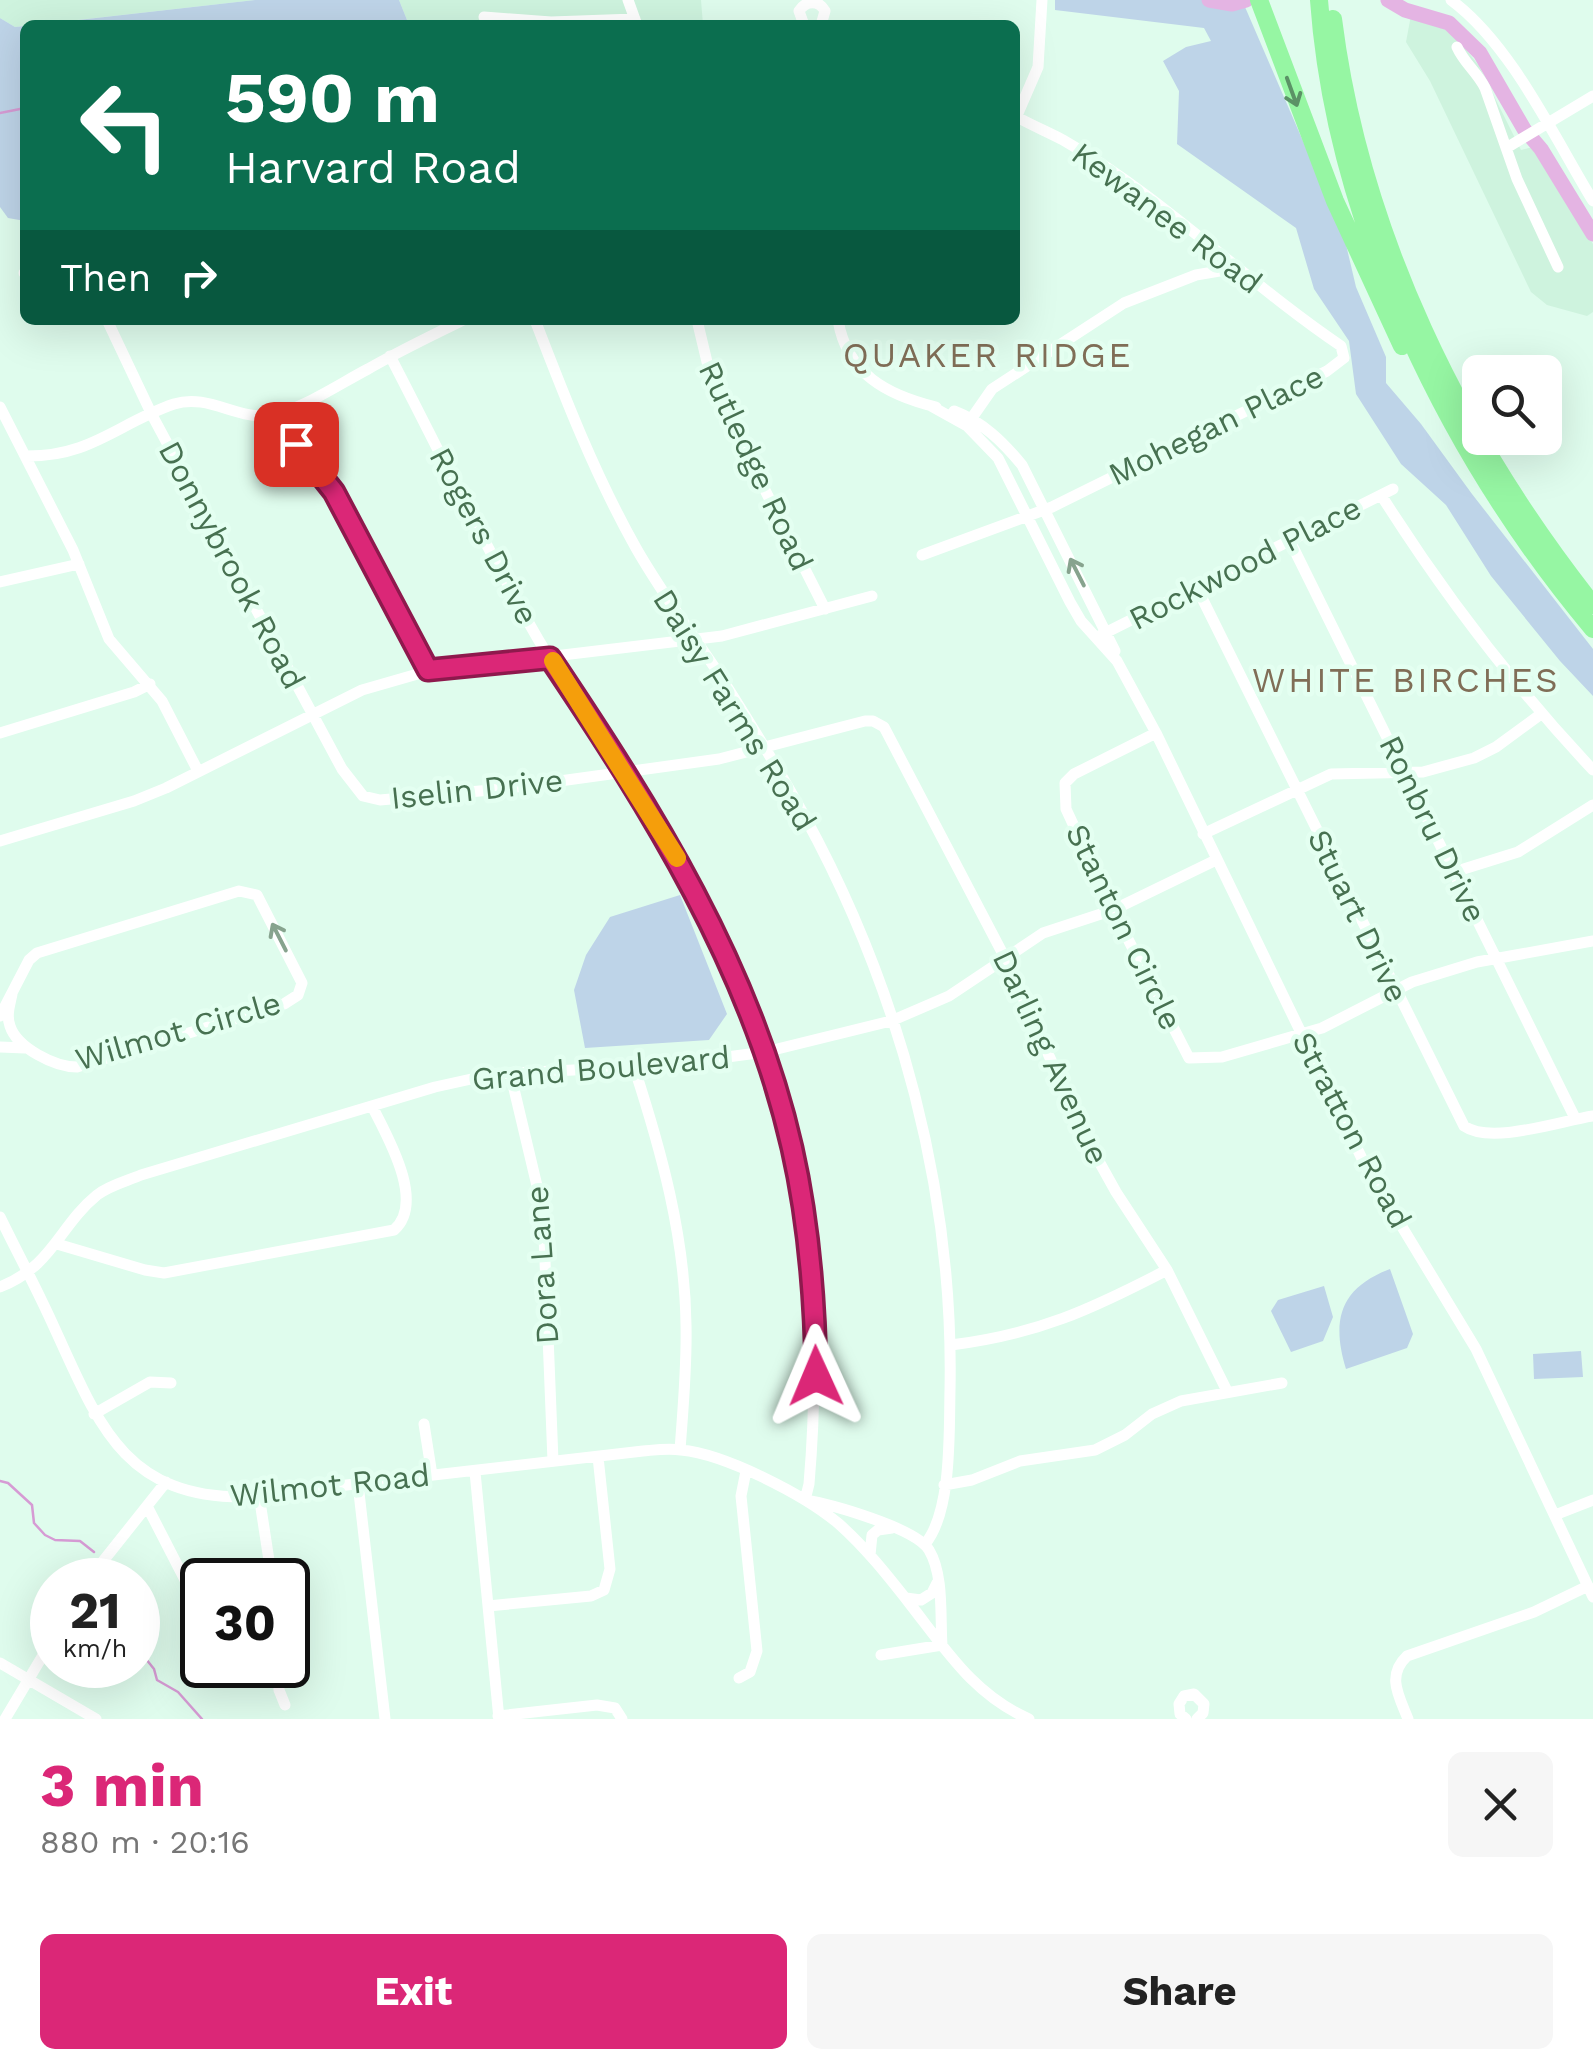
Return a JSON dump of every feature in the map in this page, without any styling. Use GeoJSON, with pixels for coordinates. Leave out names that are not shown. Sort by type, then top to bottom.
{"type":"FeatureCollection","features":[{"type":"Feature","properties":{"kind":"highway"},"geometry":{"type":"LineString","coordinates":[[1259,0],[1318,158],[1373,285],[1425,389],[1461,437]]}},
{"type":"Feature","properties":{"kind":"highway"},"geometry":{"type":"LineString","coordinates":[[1319,0],[1328,78],[1359,202],[1404,324],[1461,437],[1512,520],[1593,630]]}},
{"type":"Feature","properties":{"kind":"highway"},"geometry":{"type":"LineString","coordinates":[[1331,0],[1341,76],[1356,139],[1374,202],[1409,294],[1480,440],[1542,537],[1593,605]]}},
{"type":"Feature","properties":{"kind":"street"},"geometry":{"type":"LineString","coordinates":[[1451,0],[1492,38],[1593,201]]}},
{"type":"Feature","properties":{"kind":"street"},"geometry":{"type":"LineString","coordinates":[[802,20],[799,11],[812,1],[824,7],[824,20]]}},
{"type":"Feature","properties":{"kind":"street"},"geometry":{"type":"LineString","coordinates":[[1020,109],[1038,67],[1044,3]]}},
{"type":"Feature","properties":{"kind":"street"},"geometry":{"type":"LineString","coordinates":[[484,17],[524,20]]}},
{"type":"Feature","properties":{"kind":"street"},"geometry":{"type":"LineString","coordinates":[[1457,47],[1464,63],[1480,78],[1508,147],[1516,179],[1558,267]]}},
{"type":"Feature","properties":{"kind":"street"},"geometry":{"type":"LineString","coordinates":[[1508,147],[1593,96]]}},
{"type":"Feature","properties":{"kind":"street","name":"Kewanee Road"},"geometry":{"type":"LineString","coordinates":[[1020,120],[1062,140],[1108,170],[1314,328]]}},
{"type":"Feature","properties":{"kind":"street"},"geometry":{"type":"LineString","coordinates":[[969,422],[992,389],[1124,303],[1196,275],[1237,268]]}},
{"type":"Feature","properties":{"kind":"street","name":"Donnybrook Road"},"geometry":{"type":"LineString","coordinates":[[109,325],[152,415],[312,715],[352,787],[371,799]]}},
{"type":"Feature","properties":{"kind":"street"},"geometry":{"type":"LineString","coordinates":[[24,456],[83,448],[177,404],[197,401],[273,415],[454,325]]}},
{"type":"Feature","properties":{"kind":"street","name":"Daisy Farms Road"},"geometry":{"type":"LineString","coordinates":[[537,325],[598,475],[636,548],[766,748],[807,821],[859,933],[892,1021],[934,1181],[948,1272],[950,1344],[944,1485],[936,1527],[925,1544]]}},
{"type":"Feature","properties":{"kind":"street","name":"Rutledge Road"},"geometry":{"type":"LineString","coordinates":[[697,325],[712,387],[825,608]]}},
{"type":"Feature","properties":{"kind":"street","name":"Stratton Road"},"geometry":{"type":"LineString","coordinates":[[840,325],[848,350],[872,382],[1002,440],[1022,465],[1102,635],[1156,733],[1378,1189],[1476,1349],[1590,1591]]}},
{"type":"Feature","properties":{"kind":"street","name":"Mohegan Place"},"geometry":{"type":"LineString","coordinates":[[1046,509],[1339,364],[1344,358],[1341,346],[1314,328]]}},
{"type":"Feature","properties":{"kind":"street","name":"Rogers Drive"},"geometry":{"type":"LineString","coordinates":[[390,356],[550,658],[684,868],[710,919],[765,1052],[798,1173],[815,1306],[814,1426],[804,1500]]}},
{"type":"Feature","properties":{"kind":"street"},"geometry":{"type":"LineString","coordinates":[[0,407],[79,564],[109,639],[150,684],[198,771]]}},
{"type":"Feature","properties":{"kind":"street"},"geometry":{"type":"LineString","coordinates":[[273,415],[334,492],[428,670]]}},
{"type":"Feature","properties":{"kind":"street","name":"Stratton Road"},"geometry":{"type":"LineString","coordinates":[[969,422],[998,458],[1082,621],[1102,635]]}},
{"type":"Feature","properties":{"kind":"street","name":"Rockwood Place"},"geometry":{"type":"LineString","coordinates":[[1102,635],[1387,492],[1450,598],[1540,714]]}},
{"type":"Feature","properties":{"kind":"street"},"geometry":{"type":"LineString","coordinates":[[922,554],[1046,509]]}},
{"type":"Feature","properties":{"kind":"street","name":"Ronbru Drive"},"geometry":{"type":"LineString","coordinates":[[1290,541],[1575,1118]]}},
{"type":"Feature","properties":{"kind":"street"},"geometry":{"type":"LineString","coordinates":[[0,582],[79,564]]}},
{"type":"Feature","properties":{"kind":"street","name":"Stuart Drive"},"geometry":{"type":"LineString","coordinates":[[1196,586],[1455,1111],[1471,1130],[1493,1134],[1593,1116]]}},
{"type":"Feature","properties":{"kind":"street"},"geometry":{"type":"LineString","coordinates":[[0,841],[134,802],[362,690],[428,670],[694,640],[761,628],[872,596]]}},
{"type":"Feature","properties":{"kind":"street"},"geometry":{"type":"LineString","coordinates":[[0,733],[150,684]]}},
{"type":"Feature","properties":{"kind":"street"},"geometry":{"type":"LineString","coordinates":[[1203,834],[1295,789],[1340,772],[1433,770],[1474,758],[1540,714],[1593,770]]}},
{"type":"Feature","properties":{"kind":"street","name":"Iselin Drive"},"geometry":{"type":"LineString","coordinates":[[371,799],[502,789],[719,759],[877,722]]}},
{"type":"Feature","properties":{"kind":"street","name":"Darling Avenue"},"geometry":{"type":"LineString","coordinates":[[877,722],[897,746],[1005,958],[1086,1138],[1167,1270],[1227,1392]]}},
{"type":"Feature","properties":{"kind":"street","name":"Stanton Circle"},"geometry":{"type":"LineString","coordinates":[[1156,733],[1064,782],[1066,809],[1113,910],[1189,1058],[1222,1057],[1301,1034]]}},
{"type":"Feature","properties":{"kind":"street"},"geometry":{"type":"LineString","coordinates":[[1454,872],[1518,852],[1593,805]]}},
{"type":"Feature","properties":{"kind":"street","name":"Grand Boulevard"},"geometry":{"type":"LineString","coordinates":[[0,1287],[28,1272],[57,1244],[94,1197],[109,1187],[435,1086],[515,1072],[634,1067],[765,1052],[892,1021],[949,996],[1043,933],[1113,910],[1216,860]]}},
{"type":"Feature","properties":{"kind":"street","name":"Wilmot Circle"},"geometry":{"type":"LineString","coordinates":[[0,1016],[28,960],[37,953],[239,891],[256,896],[302,983],[298,996],[284,1004],[77,1067],[65,1066],[17,1038],[8,1011],[12,994]]}},
{"type":"Feature","properties":{"kind":"street"},"geometry":{"type":"LineString","coordinates":[[1301,1034],[1322,1028],[1428,977],[1498,958],[1593,941]]}},
{"type":"Feature","properties":{"kind":"street","name":"Wilmot Circle"},"geometry":{"type":"LineString","coordinates":[[0,1047],[31,1049]]}},
{"type":"Feature","properties":{"kind":"street"},"geometry":{"type":"LineString","coordinates":[[634,1067],[664,1168],[684,1282],[686,1350],[680,1450]]}},
{"type":"Feature","properties":{"kind":"street","name":"Dora Lane"},"geometry":{"type":"LineString","coordinates":[[515,1072],[514,1089],[543,1211],[553,1461]]}},
{"type":"Feature","properties":{"kind":"street"},"geometry":{"type":"LineString","coordinates":[[57,1244],[164,1273],[394,1230],[404,1213],[404,1180],[400,1162],[372,1106]]}},
{"type":"Feature","properties":{"kind":"street","name":"Wilmot Road"},"geometry":{"type":"LineString","coordinates":[[0,1217],[94,1414],[120,1450],[166,1482],[208,1496],[260,1496],[432,1474],[680,1450],[746,1471],[835,1520],[870,1555],[976,1686],[994,1701],[1030,1719]]}},
{"type":"Feature","properties":{"kind":"street"},"geometry":{"type":"LineString","coordinates":[[950,1344],[1036,1330],[1106,1302],[1167,1270]]}},
{"type":"Feature","properties":{"kind":"street"},"geometry":{"type":"LineString","coordinates":[[94,1414],[150,1382],[171,1384]]}},
{"type":"Feature","properties":{"kind":"street"},"geometry":{"type":"LineString","coordinates":[[944,1485],[972,1480],[1020,1461],[1086,1453],[1109,1444],[1165,1407],[1282,1383]]}},
{"type":"Feature","properties":{"kind":"street"},"geometry":{"type":"LineString","coordinates":[[424,1424],[432,1474]]}},
{"type":"Feature","properties":{"kind":"street"},"geometry":{"type":"LineString","coordinates":[[488,1606],[592,1596],[604,1590],[610,1569],[598,1457]]}},
{"type":"Feature","properties":{"kind":"street"},"geometry":{"type":"LineString","coordinates":[[739,1678],[750,1672],[757,1650],[741,1496],[746,1471]]}},
{"type":"Feature","properties":{"kind":"street"},"geometry":{"type":"LineString","coordinates":[[475,1472],[498,1717],[597,1704],[611,1706],[622,1719]]}},
{"type":"Feature","properties":{"kind":"street"},"geometry":{"type":"LineString","coordinates":[[104,1558],[166,1482]]}},
{"type":"Feature","properties":{"kind":"street"},"geometry":{"type":"LineString","coordinates":[[358,1484],[385,1719]]}},
{"type":"Feature","properties":{"kind":"street"},"geometry":{"type":"LineString","coordinates":[[260,1496],[269,1558]]}},
{"type":"Feature","properties":{"kind":"street","name":"Wilmot Road"},"geometry":{"type":"LineString","coordinates":[[804,1500],[835,1506],[925,1544]]}},
{"type":"Feature","properties":{"kind":"street"},"geometry":{"type":"LineString","coordinates":[[1555,1514],[1593,1500]]}},
{"type":"Feature","properties":{"kind":"street"},"geometry":{"type":"LineString","coordinates":[[148,1508],[180,1570]]}},
{"type":"Feature","properties":{"kind":"street"},"geometry":{"type":"LineString","coordinates":[[870,1555],[872,1535],[892,1528]]}},
{"type":"Feature","properties":{"kind":"street"},"geometry":{"type":"LineString","coordinates":[[881,1655],[942,1644],[937,1583],[932,1556],[925,1544]]}},
{"type":"Feature","properties":{"kind":"street"},"geometry":{"type":"LineString","coordinates":[[906,1598],[921,1600],[932,1593],[937,1583]]}},
{"type":"Feature","properties":{"kind":"street"},"geometry":{"type":"LineString","coordinates":[[1408,1719],[1394,1679],[1397,1667],[1407,1656],[1590,1591]]}},
{"type":"Feature","properties":{"kind":"street"},"geometry":{"type":"LineString","coordinates":[[0,1663],[96,1719]]}},
{"type":"Feature","properties":{"kind":"street"},"geometry":{"type":"LineString","coordinates":[[5,1719],[29,1680]]}},
{"type":"Feature","properties":{"kind":"street"},"geometry":{"type":"LineString","coordinates":[[279,1688],[285,1705]]}},
{"type":"Feature","properties":{"kind":"street"},"geometry":{"type":"LineString","coordinates":[[1186,1719],[1180,1714],[1179,1704],[1189,1694],[1198,1696],[1204,1704],[1200,1718]]}},
{"type":"Feature","properties":{"kind":"shaded area"},"geometry":{"type":"Polygon","coordinates":[[[0,0],[255,0],[77,20],[20,20],[20,26],[15,27],[0,18],[0,0]]]}},
{"type":"Feature","properties":{"kind":"shaded area"},"geometry":{"type":"Polygon","coordinates":[[[255,0],[399,0],[407,20],[78,20],[255,0]]]}},
{"type":"Feature","properties":{"kind":"shaded area"},"geometry":{"type":"Polygon","coordinates":[[[399,0],[701,0],[703,20],[407,20],[399,0]]]}},
{"type":"Feature","properties":{"kind":"shaded area"},"geometry":{"type":"Polygon","coordinates":[[[1055,0],[1242,0],[1344,236],[1356,287],[1386,357],[1386,383],[1593,649],[1593,696],[1491,576],[1446,505],[1401,464],[1356,394],[1349,341],[1314,289],[1296,228],[1177,144],[1179,91],[1163,61],[1186,47],[1211,41],[1204,28],[1055,10],[1055,0]]]}},
{"type":"Feature","properties":{"kind":"shaded area"},"geometry":{"type":"Polygon","coordinates":[[[1412,10],[1446,24],[1479,66],[1521,150],[1533,147],[1593,244],[1593,312],[1587,316],[1547,305],[1531,292],[1430,81],[1406,42],[1412,10]]]}},
{"type":"Feature","properties":{"kind":"shaded area"},"geometry":{"type":"Polygon","coordinates":[[[0,18],[20,26],[20,220],[8,218],[0,207],[0,18]]]}},
{"type":"Feature","properties":{"kind":"shaded area"},"geometry":{"type":"Polygon","coordinates":[[[680,895],[727,1014],[709,1040],[585,1048],[574,990],[586,955],[610,917],[680,895]]]}},
{"type":"Feature","properties":{"kind":"shaded area"},"geometry":{"type":"Polygon","coordinates":[[[1390,1269],[1413,1334],[1407,1348],[1346,1369],[1340,1335],[1344,1308],[1360,1286],[1390,1269]]]}},
{"type":"Feature","properties":{"kind":"shaded area"},"geometry":{"type":"Polygon","coordinates":[[[1324,1286],[1333,1317],[1323,1341],[1291,1352],[1271,1311],[1278,1300],[1324,1286]]]}},
{"type":"Feature","properties":{"kind":"shaded area"},"geometry":{"type":"Polygon","coordinates":[[[1581,1351],[1583,1377],[1534,1379],[1533,1354],[1581,1351]]]}},
{"type":"Feature","properties":{"kind":"waterway"},"geometry":{"type":"LineString","coordinates":[[1209,0],[1232,4],[1246,0]]}},
{"type":"Feature","properties":{"kind":"waterway"},"geometry":{"type":"LineString","coordinates":[[1388,0],[1405,10],[1449,23],[1480,53],[1593,234]]}},
{"type":"Feature","properties":{"kind":"waterway"},"geometry":{"type":"LineString","coordinates":[[0,113],[20,109]]}},
{"type":"Feature","properties":{"kind":"waterway"},"geometry":{"type":"LineString","coordinates":[[0,1481],[8,1483],[32,1505],[34,1523],[45,1535],[55,1540],[80,1541],[94,1552]]}},
{"type":"Feature","properties":{"kind":"waterway"},"geometry":{"type":"LineString","coordinates":[[160,1682],[178,1692],[202,1719]]}},
{"type":"Feature","properties":{"kind":"slow traffic"},"geometry":{"type":"LineString","coordinates":[[553,661],[677,858]]}},
{"type":"Feature","properties":{"kind":"district","name":"QUAKER RIDGE"},"geometry":{"type":"Point","coordinates":[988,355]}},
{"type":"Feature","properties":{"kind":"district","name":"WHITE BIRCHES"},"geometry":{"type":"Point","coordinates":[1406,680]}},
{"type":"Feature","properties":{"kind":"route"},"geometry":{"type":"LineString","coordinates":[[296,444],[334,492],[428,670],[550,658],[684,868],[742,992],[765,1052],[792,1146],[810,1249],[816,1376]]}}]}
